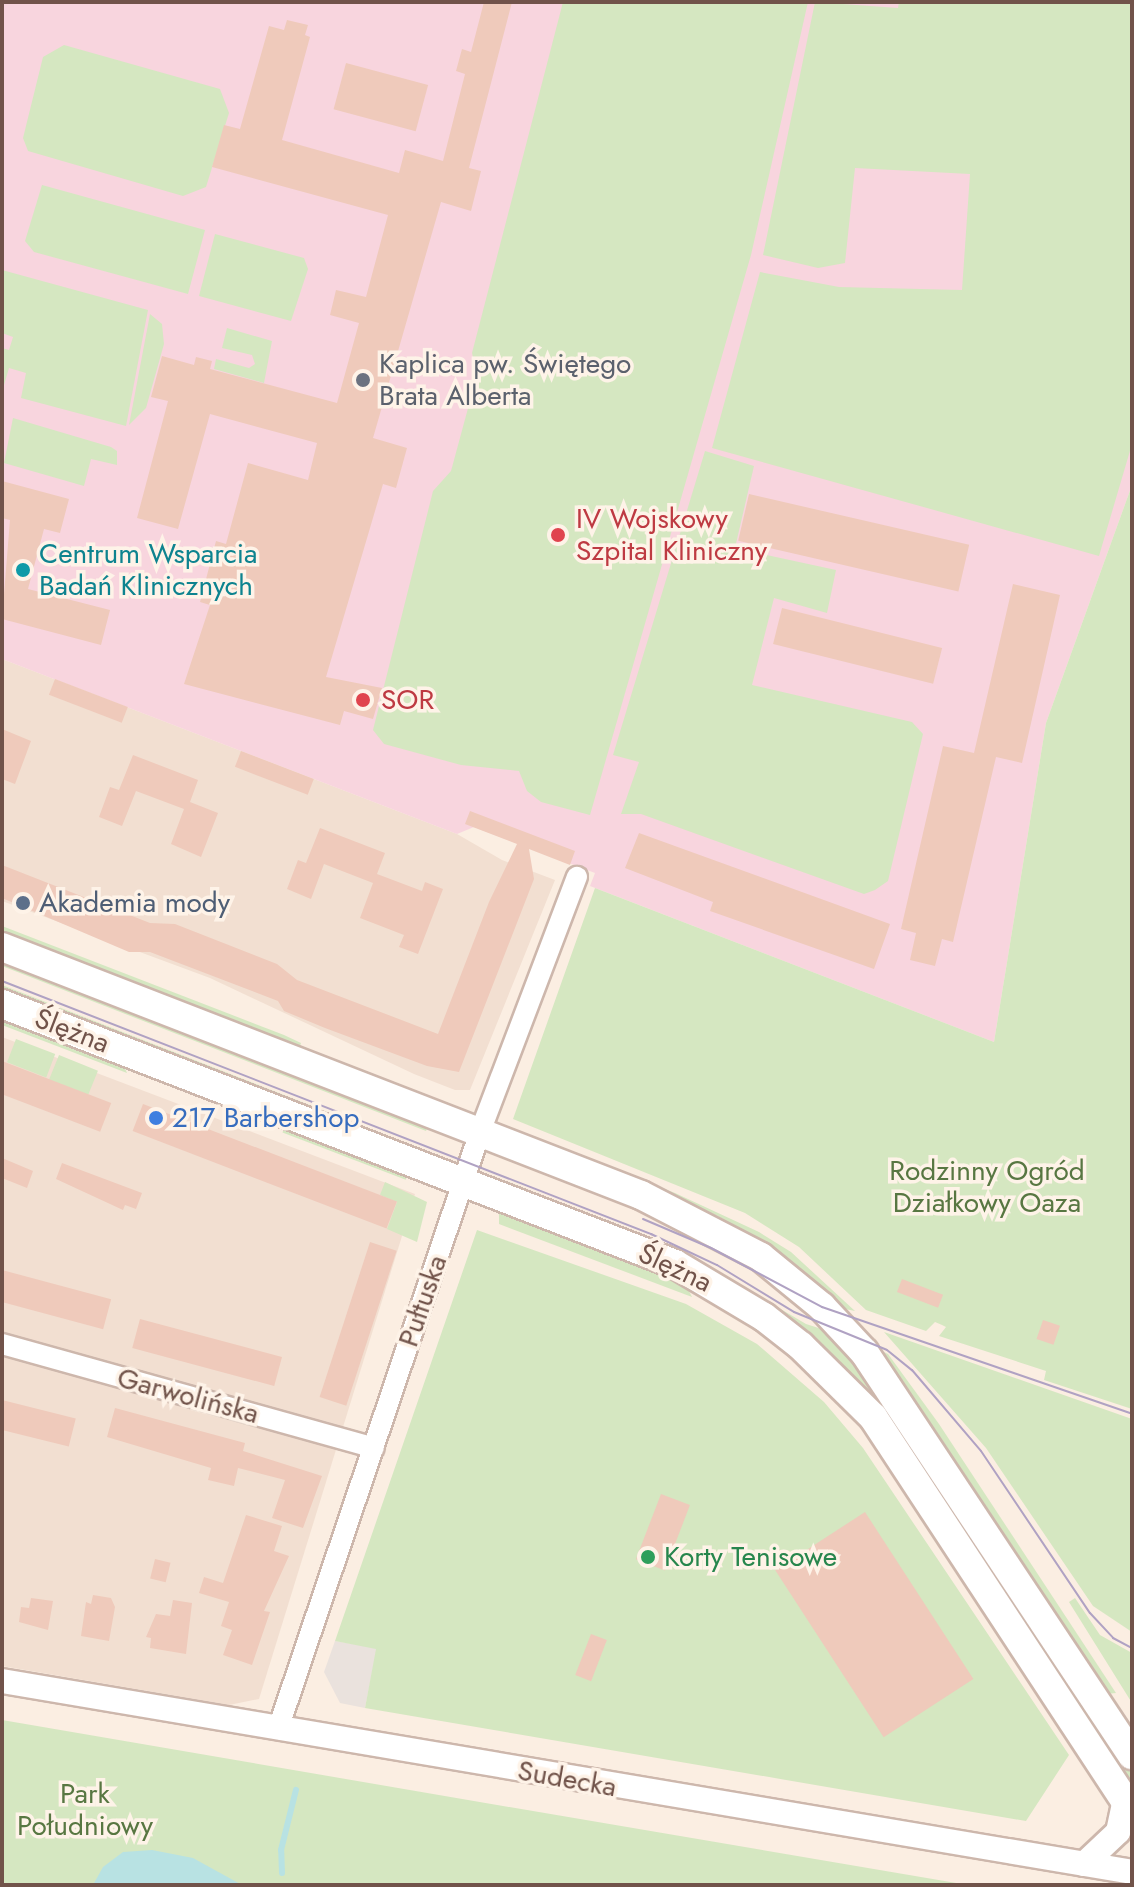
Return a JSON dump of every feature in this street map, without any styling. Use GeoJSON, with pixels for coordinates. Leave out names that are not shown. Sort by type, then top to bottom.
{"type":"FeatureCollection","features":[{"type":"Feature","properties":{"kind":"main road","name":"Ślężna"},"geometry":{"type":"LineString","coordinates":[[2,947],[480,1132],[711,1227],[761,1257],[822,1307],[882,1378],[1132,1755]]}},
{"type":"Feature","properties":{"kind":"main road","name":"Ślężna"},"geometry":{"type":"LineString","coordinates":[[2,1004],[675,1264],[714,1284],[801,1346],[880,1427],[1128,1806]]}},
{"type":"Feature","properties":{"kind":"street","name":"Pułtuska"},"geometry":{"type":"LineString","coordinates":[[278,1729],[480,1132],[577,877]]}},
{"type":"Feature","properties":{"kind":"street","name":"Garwolińska"},"geometry":{"type":"LineString","coordinates":[[2,1344],[374,1448]]}},
{"type":"Feature","properties":{"kind":"street","name":"Sudecka"},"geometry":{"type":"LineString","coordinates":[[2,1681],[1132,1872]]}},
{"type":"Feature","properties":{"kind":"street"},"geometry":{"type":"LineString","coordinates":[[1084,1864],[1118,1832],[1128,1806]]}},
{"type":"Feature","properties":{"kind":"shaded area","name":"IV Wojskowy Szpital Kliniczny"},"geometry":{"type":"Polygon","coordinates":[[[2,2],[1132,2],[1132,485],[1046,723],[994,1042],[590,886],[595,873],[474,827],[457,834],[2,659],[2,2]]]}},
{"type":"Feature","properties":{"kind":"shaded area"},"geometry":{"type":"Polygon","coordinates":[[[2,659],[457,834],[502,860],[555,880],[470,1090],[455,1090],[414,1074],[210,978],[2,901],[2,659]]]}},
{"type":"Feature","properties":{"kind":"shaded area"},"geometry":{"type":"Polygon","coordinates":[[[2,1037],[415,1194],[259,1699],[229,1705],[2,1666],[2,1037]]]}},
{"type":"Feature","properties":{"kind":"shaded area"},"geometry":{"type":"Polygon","coordinates":[[[335,1641],[377,1648],[365,1708],[340,1703],[324,1672],[335,1641]]]}},
{"type":"Feature","properties":{"kind":"green space"},"geometry":{"type":"Polygon","coordinates":[[[563,2],[808,2],[751,255],[590,815],[541,802],[527,791],[519,771],[461,765],[384,744],[373,730],[433,491],[451,471],[477,375],[472,353],[563,2]]]}},
{"type":"Feature","properties":{"kind":"green space"},"geometry":{"type":"Polygon","coordinates":[[[815,2],[898,8],[899,2],[1132,2],[1132,444],[1099,556],[712,448],[760,272],[839,287],[962,290],[970,174],[855,168],[845,263],[818,268],[763,255],[815,2]]]}},
{"type":"Feature","properties":{"kind":"green space"},"geometry":{"type":"Polygon","coordinates":[[[64,45],[220,89],[229,113],[206,187],[183,196],[28,151],[23,138],[43,57],[64,45]]]}},
{"type":"Feature","properties":{"kind":"green space"},"geometry":{"type":"Polygon","coordinates":[[[42,185],[205,230],[188,294],[34,252],[25,241],[42,185]]]}},
{"type":"Feature","properties":{"kind":"green space"},"geometry":{"type":"Polygon","coordinates":[[[215,234],[304,258],[308,269],[291,321],[199,296],[215,234]]]}},
{"type":"Feature","properties":{"kind":"green space"},"geometry":{"type":"Polygon","coordinates":[[[2,270],[148,310],[126,426],[21,398],[26,373],[9,368],[2,392],[2,348],[9,350],[13,337],[2,333],[2,270]]]}},
{"type":"Feature","properties":{"kind":"green space"},"geometry":{"type":"Polygon","coordinates":[[[150,314],[162,324],[164,344],[146,408],[129,425],[150,314]]]}},
{"type":"Feature","properties":{"kind":"green space"},"geometry":{"type":"Polygon","coordinates":[[[227,328],[272,341],[264,383],[214,369],[216,359],[249,368],[255,364],[252,355],[222,348],[227,328]]]}},
{"type":"Feature","properties":{"kind":"green space"},"geometry":{"type":"Polygon","coordinates":[[[13,418],[111,447],[117,451],[117,465],[91,459],[84,486],[4,463],[13,418]]]}},
{"type":"Feature","properties":{"kind":"green space"},"geometry":{"type":"Polygon","coordinates":[[[705,451],[754,466],[735,548],[836,570],[827,613],[774,598],[752,685],[912,722],[923,734],[888,881],[875,890],[864,894],[641,814],[621,814],[639,762],[613,755],[705,451]]]}},
{"type":"Feature","properties":{"kind":"green space","name":"Rodzinny Ogród Działkowy Oaza"},"geometry":{"type":"Polygon","coordinates":[[[1132,485],[1132,1409],[1044,1380],[1046,1371],[939,1336],[946,1327],[935,1322],[926,1331],[866,1310],[799,1247],[745,1213],[513,1119],[595,888],[994,1042],[1046,723],[1132,485]]]}},
{"type":"Feature","properties":{"kind":"green space"},"geometry":{"type":"Polygon","coordinates":[[[2,926],[284,1035],[301,1043],[299,1049],[2,935],[2,926]]]}},
{"type":"Feature","properties":{"kind":"green space"},"geometry":{"type":"Polygon","coordinates":[[[2,959],[429,1123],[426,1131],[2,966],[2,959]]]}},
{"type":"Feature","properties":{"kind":"green space"},"geometry":{"type":"Polygon","coordinates":[[[2,985],[330,1113],[328,1119],[2,993],[2,985]]]}},
{"type":"Feature","properties":{"kind":"green space"},"geometry":{"type":"Polygon","coordinates":[[[2,1017],[124,1066],[127,1073],[2,1025],[2,1017]]]}},
{"type":"Feature","properties":{"kind":"green space"},"geometry":{"type":"Polygon","coordinates":[[[16,1039],[55,1054],[46,1077],[7,1062],[16,1039]]]}},
{"type":"Feature","properties":{"kind":"green space"},"geometry":{"type":"Polygon","coordinates":[[[59,1055],[98,1071],[88,1096],[49,1080],[59,1055]]]}},
{"type":"Feature","properties":{"kind":"green space"},"geometry":{"type":"Polygon","coordinates":[[[285,1126],[408,1173],[406,1180],[282,1133],[285,1126]]]}},
{"type":"Feature","properties":{"kind":"green space"},"geometry":{"type":"Polygon","coordinates":[[[530,1136],[675,1193],[759,1232],[791,1252],[855,1311],[840,1308],[777,1253],[718,1216],[530,1136]]]}},
{"type":"Feature","properties":{"kind":"green space"},"geometry":{"type":"Polygon","coordinates":[[[385,1182],[427,1202],[417,1242],[387,1229],[397,1202],[380,1195],[385,1182]]]}},
{"type":"Feature","properties":{"kind":"green space"},"geometry":{"type":"Polygon","coordinates":[[[509,1182],[689,1255],[806,1324],[831,1332],[866,1375],[1101,1724],[1132,1772],[1132,1789],[834,1359],[507,1188],[509,1182]]]}},
{"type":"Feature","properties":{"kind":"green space"},"geometry":{"type":"Polygon","coordinates":[[[499,1210],[685,1283],[692,1297],[499,1224],[499,1210]]]}},
{"type":"Feature","properties":{"kind":"green space","name":"Korty Tenisowe"},"geometry":{"type":"Polygon","coordinates":[[[477,1230],[686,1304],[757,1344],[824,1402],[863,1448],[1069,1755],[1026,1821],[365,1708],[376,1649],[335,1641],[477,1230]]]}},
{"type":"Feature","properties":{"kind":"green space"},"geometry":{"type":"Polygon","coordinates":[[[884,1332],[1132,1419],[1132,1632],[1093,1606],[986,1448],[884,1332]]]}},
{"type":"Feature","properties":{"kind":"green space"},"geometry":{"type":"Polygon","coordinates":[[[877,1349],[888,1354],[939,1424],[1116,1693],[1106,1694],[877,1349]]]}},
{"type":"Feature","properties":{"kind":"green space"},"geometry":{"type":"Polygon","coordinates":[[[1075,1598],[1100,1635],[1132,1653],[1132,1703],[1069,1602],[1075,1598]]]}},
{"type":"Feature","properties":{"kind":"green space","name":"Park Południowy"},"geometry":{"type":"Polygon","coordinates":[[[2,1720],[503,1806],[968,1885],[2,1885],[2,1720]]]}},
{"type":"Feature","properties":{"kind":"water"},"geometry":{"type":"Polygon","coordinates":[[[152,1850],[193,1858],[242,1885],[93,1885],[103,1867],[123,1852],[152,1850]]]}},
{"type":"Feature","properties":{"kind":"building"},"geometry":{"type":"Polygon","coordinates":[[[484,2],[512,2],[469,168],[481,171],[471,211],[441,202],[373,438],[407,448],[396,488],[383,484],[326,677],[382,688],[373,719],[344,711],[340,725],[184,684],[210,605],[200,602],[216,541],[226,544],[248,463],[308,480],[317,443],[210,414],[178,529],[137,518],[168,401],[151,397],[162,356],[194,365],[196,357],[212,361],[210,369],[337,403],[359,323],[330,315],[336,290],[366,297],[388,215],[212,167],[224,125],[240,129],[269,26],[284,30],[287,20],[308,25],[305,35],[310,37],[282,140],[399,173],[405,150],[443,161],[465,74],[456,71],[462,49],[471,52],[484,2]]]}},
{"type":"Feature","properties":{"kind":"building"},"geometry":{"type":"Polygon","coordinates":[[[346,63],[428,85],[416,131],[334,109],[346,63]]]}},
{"type":"Feature","properties":{"kind":"building","name":"Centrum Wsparcia Badań Klinicznych"},"geometry":{"type":"Polygon","coordinates":[[[2,481],[69,499],[60,533],[44,529],[28,589],[110,610],[101,645],[2,619],[10,520],[2,518],[2,481]]]}},
{"type":"Feature","properties":{"kind":"building"},"geometry":{"type":"Polygon","coordinates":[[[749,494],[969,545],[958,592],[738,541],[749,494]]]}},
{"type":"Feature","properties":{"kind":"building"},"geometry":{"type":"Polygon","coordinates":[[[1013,584],[1060,595],[1022,763],[996,757],[953,942],[942,939],[935,966],[910,960],[916,933],[901,929],[943,746],[974,753],[1013,584]]]}},
{"type":"Feature","properties":{"kind":"building"},"geometry":{"type":"Polygon","coordinates":[[[782,608],[942,648],[933,684],[773,644],[782,608]]]}},
{"type":"Feature","properties":{"kind":"building"},"geometry":{"type":"Polygon","coordinates":[[[55,679],[128,707],[122,723],[49,695],[55,679]]]}},
{"type":"Feature","properties":{"kind":"building"},"geometry":{"type":"Polygon","coordinates":[[[2,729],[31,741],[15,784],[2,779],[2,729]]]}},
{"type":"Feature","properties":{"kind":"building"},"geometry":{"type":"Polygon","coordinates":[[[241,751],[314,779],[308,795],[235,767],[241,751]]]}},
{"type":"Feature","properties":{"kind":"building"},"geometry":{"type":"Polygon","coordinates":[[[133,755],[198,780],[190,802],[218,813],[201,857],[171,844],[184,809],[136,791],[122,826],[99,817],[110,787],[119,790],[133,755]]]}},
{"type":"Feature","properties":{"kind":"building"},"geometry":{"type":"Polygon","coordinates":[[[470,811],[575,851],[570,865],[529,849],[534,879],[459,1072],[427,1066],[325,1028],[284,1011],[278,1001],[150,952],[129,952],[2,898],[2,865],[150,923],[175,924],[277,964],[297,980],[438,1034],[489,902],[517,844],[465,824],[470,811]]]}},
{"type":"Feature","properties":{"kind":"building"},"geometry":{"type":"Polygon","coordinates":[[[320,828],[385,853],[377,874],[422,891],[425,882],[443,889],[418,954],[399,947],[404,935],[360,918],[373,883],[324,864],[311,899],[287,889],[298,860],[306,863],[320,828]]]}},
{"type":"Feature","properties":{"kind":"building"},"geometry":{"type":"Polygon","coordinates":[[[639,833],[890,924],[874,969],[710,911],[713,902],[625,868],[639,833]]]}},
{"type":"Feature","properties":{"kind":"building"},"geometry":{"type":"Polygon","coordinates":[[[2,1061],[111,1103],[100,1132],[2,1094],[2,1061]]]}},
{"type":"Feature","properties":{"kind":"building"},"geometry":{"type":"Polygon","coordinates":[[[143,1104],[397,1201],[387,1229],[133,1131],[143,1104]]]}},
{"type":"Feature","properties":{"kind":"building"},"geometry":{"type":"Polygon","coordinates":[[[2,1158],[33,1171],[27,1188],[2,1178],[2,1158]]]}},
{"type":"Feature","properties":{"kind":"building"},"geometry":{"type":"Polygon","coordinates":[[[62,1163],[142,1193],[136,1209],[125,1205],[123,1210],[56,1179],[62,1163]]]}},
{"type":"Feature","properties":{"kind":"building"},"geometry":{"type":"Polygon","coordinates":[[[370,1242],[397,1251],[346,1406],[320,1397],[370,1242]]]}},
{"type":"Feature","properties":{"kind":"building"},"geometry":{"type":"Polygon","coordinates":[[[2,1270],[111,1299],[103,1329],[2,1302],[2,1270]]]}},
{"type":"Feature","properties":{"kind":"building"},"geometry":{"type":"Polygon","coordinates":[[[902,1279],[943,1295],[938,1308],[897,1292],[902,1279]]]}},
{"type":"Feature","properties":{"kind":"building"},"geometry":{"type":"Polygon","coordinates":[[[140,1319],[282,1357],[274,1386],[132,1348],[140,1319]]]}},
{"type":"Feature","properties":{"kind":"building"},"geometry":{"type":"Polygon","coordinates":[[[1043,1320],[1060,1326],[1054,1345],[1036,1339],[1043,1320]]]}},
{"type":"Feature","properties":{"kind":"building"},"geometry":{"type":"Polygon","coordinates":[[[2,1400],[76,1418],[69,1447],[2,1430],[2,1400]]]}},
{"type":"Feature","properties":{"kind":"building"},"geometry":{"type":"Polygon","coordinates":[[[115,1408],[245,1443],[243,1451],[322,1476],[303,1528],[272,1518],[285,1480],[238,1468],[234,1486],[208,1480],[211,1468],[107,1437],[115,1408]]]}},
{"type":"Feature","properties":{"kind":"building"},"geometry":{"type":"Polygon","coordinates":[[[661,1494],[690,1505],[665,1570],[636,1559],[661,1494]]]}},
{"type":"Feature","properties":{"kind":"building"},"geometry":{"type":"Polygon","coordinates":[[[865,1512],[973,1679],[884,1737],[775,1570],[865,1512]]]}},
{"type":"Feature","properties":{"kind":"building"},"geometry":{"type":"Polygon","coordinates":[[[246,1515],[282,1526],[274,1551],[289,1556],[264,1611],[270,1612],[252,1665],[223,1655],[232,1630],[221,1626],[229,1602],[199,1593],[204,1577],[223,1583],[246,1515]]]}},
{"type":"Feature","properties":{"kind":"building"},"geometry":{"type":"Polygon","coordinates":[[[155,1559],[171,1563],[166,1582],[150,1578],[155,1559]]]}},
{"type":"Feature","properties":{"kind":"building"},"geometry":{"type":"Polygon","coordinates":[[[93,1595],[111,1598],[115,1607],[109,1641],[81,1636],[86,1602],[91,1604],[93,1595]]]}},
{"type":"Feature","properties":{"kind":"building"},"geometry":{"type":"Polygon","coordinates":[[[31,1598],[53,1601],[48,1630],[19,1622],[21,1607],[29,1608],[31,1598]]]}},
{"type":"Feature","properties":{"kind":"building"},"geometry":{"type":"Polygon","coordinates":[[[173,1600],[192,1603],[186,1654],[150,1648],[151,1638],[146,1637],[156,1614],[170,1616],[173,1600]]]}},
{"type":"Feature","properties":{"kind":"building"},"geometry":{"type":"Polygon","coordinates":[[[591,1634],[607,1640],[591,1681],[575,1675],[591,1634]]]}},
{"type":"Feature","properties":{"kind":"waterway"},"geometry":{"type":"LineString","coordinates":[[282,1873],[281,1850],[296,1790]]}},
{"type":"Feature","properties":{"kind":"tram line"},"geometry":{"type":"LineString","coordinates":[[2,981],[651,1234],[717,1265],[794,1312],[887,1350],[912,1370],[981,1451],[1090,1613],[1113,1638],[1132,1648]]}},
{"type":"Feature","properties":{"kind":"tram line"},"geometry":{"type":"LineString","coordinates":[[643,1219],[711,1248],[822,1307],[1132,1414]]}},
{"type":"Feature","properties":{"kind":"place","name":"Kaplica pw. Świętego Brata Alberta"},"geometry":{"type":"Point","coordinates":[363,380]}},
{"type":"Feature","properties":{"kind":"place","name":"IV Wojskowy Szpital Kliniczny"},"geometry":{"type":"Point","coordinates":[558,535]}},
{"type":"Feature","properties":{"kind":"place","name":"Centrum Wsparcia Badań Klinicznych"},"geometry":{"type":"Point","coordinates":[23,570]}},
{"type":"Feature","properties":{"kind":"place","name":"SOR"},"geometry":{"type":"Point","coordinates":[363,700]}},
{"type":"Feature","properties":{"kind":"place","name":"Akademia mody"},"geometry":{"type":"Point","coordinates":[23,903]}},
{"type":"Feature","properties":{"kind":"place","name":"217 Barbershop"},"geometry":{"type":"Point","coordinates":[156,1118]}},
{"type":"Feature","properties":{"kind":"place","name":"Korty Tenisowe"},"geometry":{"type":"Point","coordinates":[648,1557]}}]}
